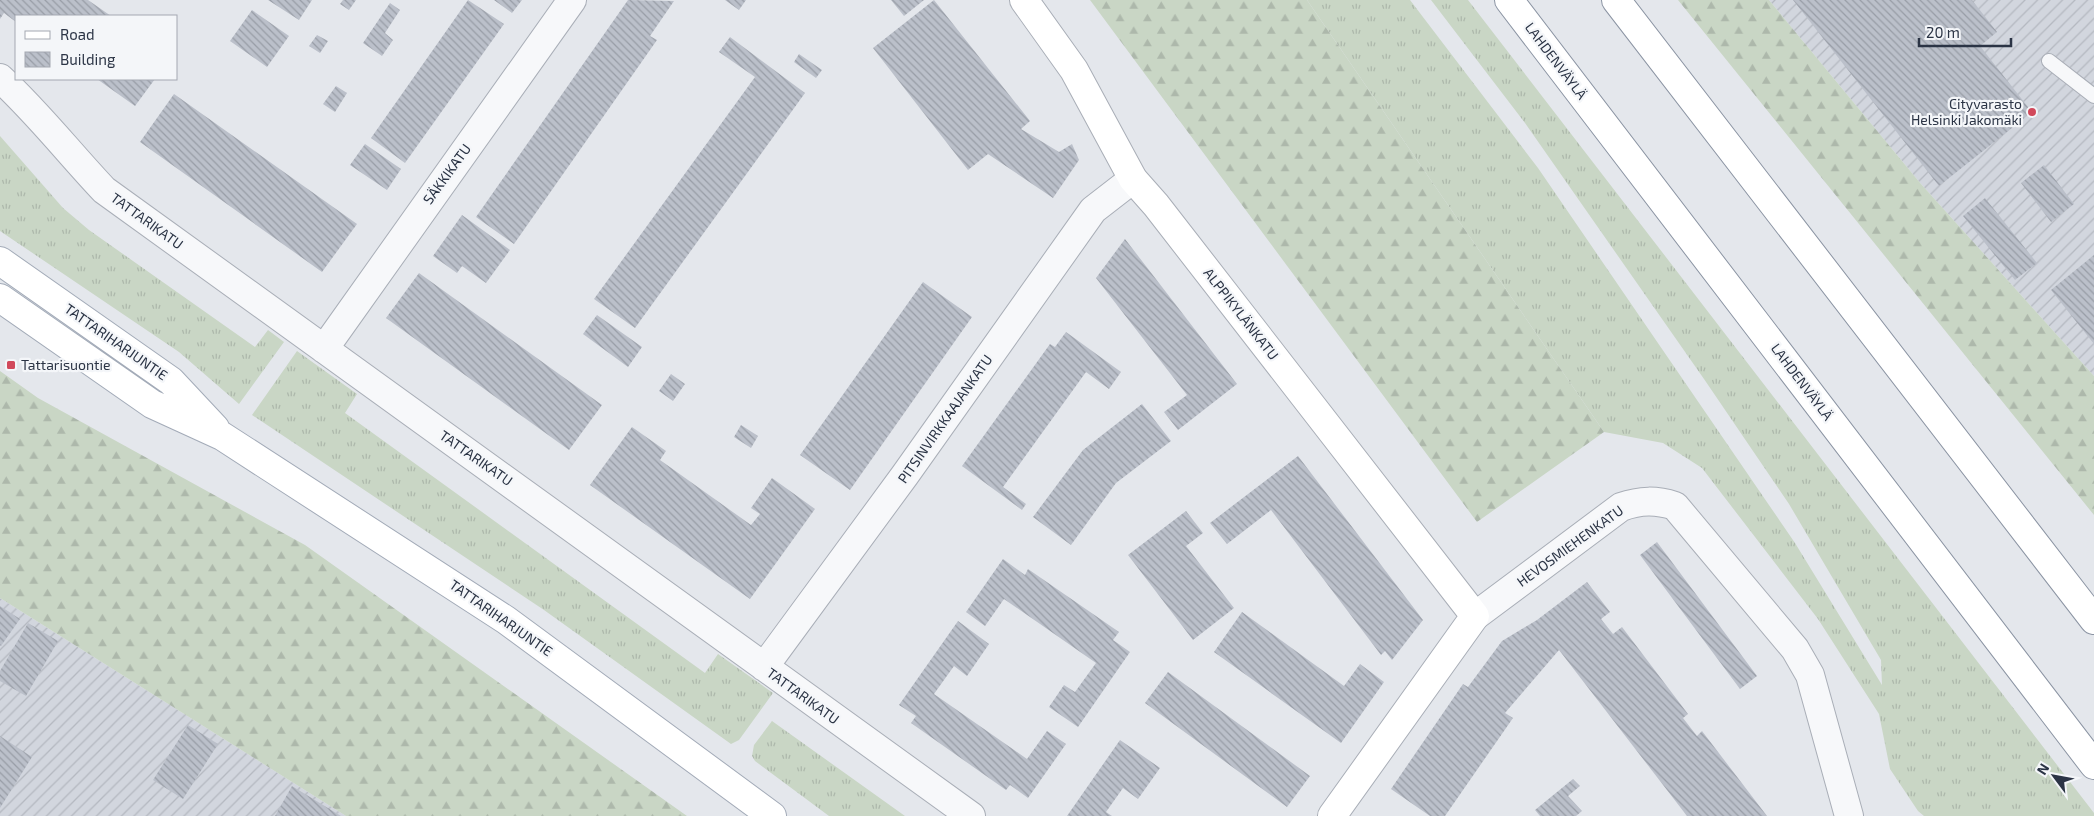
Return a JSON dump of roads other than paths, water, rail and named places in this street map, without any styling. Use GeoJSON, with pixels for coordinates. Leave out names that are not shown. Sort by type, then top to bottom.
{"type":"FeatureCollection","features":[{"type":"Feature","properties":{"kind":"main road","name":"ALPPIKYLÄNKATU"},"geometry":{"type":"LineString","coordinates":[[1024,0],[1074,70],[1133,179],[1168,220],[1475,616]]}},
{"type":"Feature","properties":{"kind":"main road","name":"LAHDENVÄYLÄ"},"geometry":{"type":"LineString","coordinates":[[1509,0],[2094,765]]}},
{"type":"Feature","properties":{"kind":"main road"},"geometry":{"type":"LineString","coordinates":[[1616,0],[2094,620]]}},
{"type":"Feature","properties":{"kind":"main road","name":"TATTARIHARJUNTIE"},"geometry":{"type":"LineString","coordinates":[[0,261],[171,380],[222,436]]}},
{"type":"Feature","properties":{"kind":"main road","name":"TATTARIHARJUNTIE"},"geometry":{"type":"LineString","coordinates":[[0,298],[152,404],[222,436],[506,620],[771,816]]}},
{"type":"Feature","properties":{"kind":"main road","name":"HEVOSMIEHENKATU"},"geometry":{"type":"LineString","coordinates":[[1332,816],[1475,616]]}},
{"type":"Feature","properties":{"kind":"street","name":"SÄKKIKATU"},"geometry":{"type":"LineString","coordinates":[[324,349],[572,0]]}},
{"type":"Feature","properties":{"kind":"street","name":"TATTARIKATU"},"geometry":{"type":"LineString","coordinates":[[0,78],[30,105],[75,159],[104,190],[971,816]]}},
{"type":"Feature","properties":{"kind":"street","name":"PITSINVIRKKAAJANKATU"},"geometry":{"type":"LineString","coordinates":[[764,667],[900,483],[1093,210],[1133,179]]}},
{"type":"Feature","properties":{"kind":"street","name":"HEVOSMIEHENKATU"},"geometry":{"type":"LineString","coordinates":[[1475,616],[1621,507],[1638,501],[1659,502],[1675,506],[1795,649],[1810,675],[1849,816]]}},
{"type":"Feature","properties":{"kind":"lane"},"geometry":{"type":"LineString","coordinates":[[2049,61],[2094,96]]}},
{"type":"Feature","properties":{"kind":"place","name":"Cityvarasto Helsinki Jakomäki"},"geometry":{"type":"Point","coordinates":[2032,112]}},
{"type":"Feature","properties":{"kind":"place","name":"Tattarisuontie"},"geometry":{"type":"Point","coordinates":[11,365]}}]}
